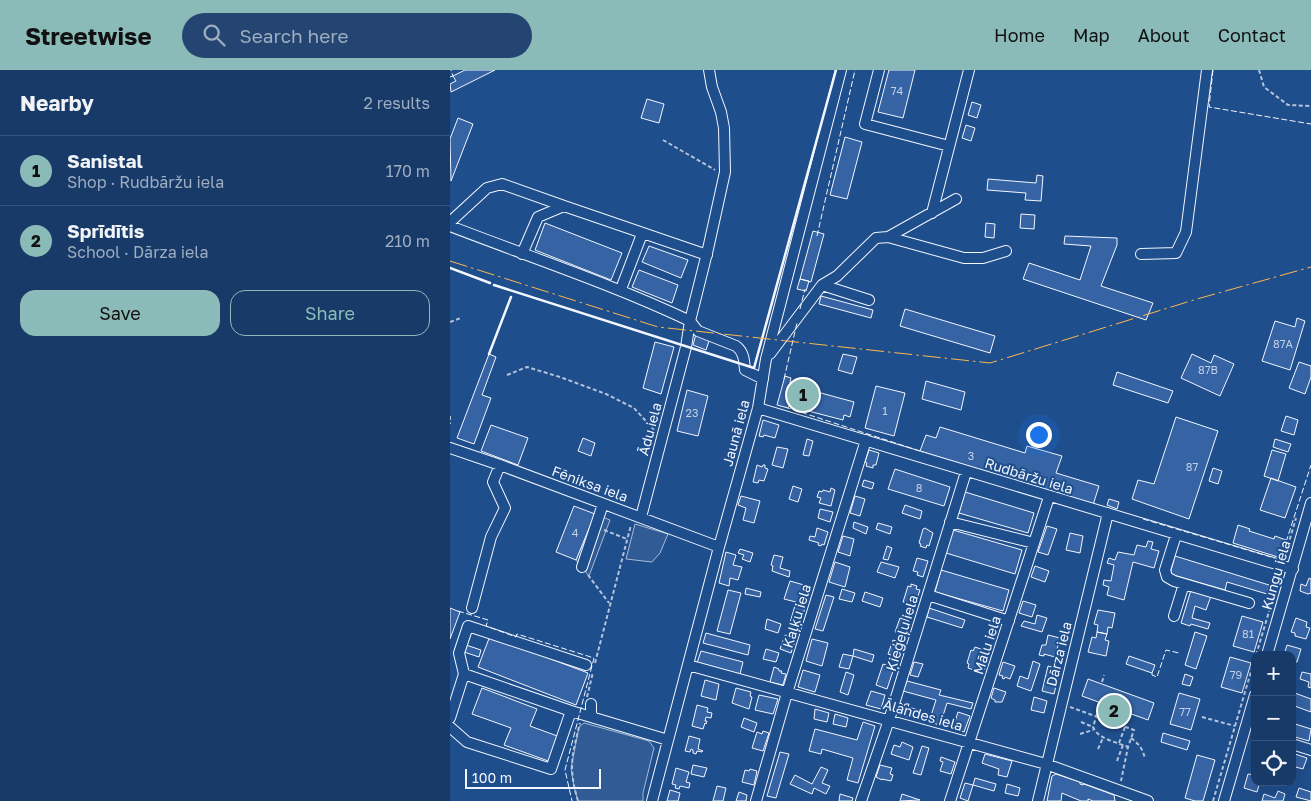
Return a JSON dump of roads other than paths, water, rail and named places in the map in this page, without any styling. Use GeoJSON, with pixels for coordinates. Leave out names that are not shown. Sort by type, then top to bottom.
{"type":"FeatureCollection","features":[{"type":"Feature","properties":{"kind":"street","name":"Ādu iela"},"geometry":{"type":"LineString","coordinates":[[638,516],[662,439],[686,347],[690,321],[707,255],[724,175],[724,128],[709,70]]}},
{"type":"Feature","properties":{"kind":"street","name":"Jaunā iela"},"geometry":{"type":"LineString","coordinates":[[652,801],[758,408],[766,358],[841,70]]}},
{"type":"Feature","properties":{"kind":"street"},"geometry":{"type":"LineString","coordinates":[[879,70],[865,124],[949,146]]}},
{"type":"Feature","properties":{"kind":"street"},"geometry":{"type":"LineString","coordinates":[[932,213],[969,70]]}},
{"type":"Feature","properties":{"kind":"street"},"geometry":{"type":"LineString","coordinates":[[1141,254],[1176,253],[1186,232],[1207,70]]}},
{"type":"Feature","properties":{"kind":"street"},"geometry":{"type":"LineString","coordinates":[[707,255],[502,184],[487,188],[450,224],[522,254],[621,290],[690,321],[698,331],[736,346],[741,350],[745,370],[763,379]]}},
{"type":"Feature","properties":{"kind":"street"},"geometry":{"type":"LineString","coordinates":[[888,238],[956,199]]}},
{"type":"Feature","properties":{"kind":"street"},"geometry":{"type":"LineString","coordinates":[[522,254],[538,217],[564,206]]}},
{"type":"Feature","properties":{"kind":"street"},"geometry":{"type":"LineString","coordinates":[[621,290],[642,234]]}},
{"type":"Feature","properties":{"kind":"street"},"geometry":{"type":"LineString","coordinates":[[766,358],[822,285],[837,276],[876,238],[888,238],[964,258],[983,258],[1006,251]]}},
{"type":"Feature","properties":{"kind":"street"},"geometry":{"type":"LineString","coordinates":[[822,285],[869,300]]}},
{"type":"Feature","properties":{"kind":"street","name":"Rudbāržu iela"},"geometry":{"type":"LineString","coordinates":[[758,408],[1293,569]]}},
{"type":"Feature","properties":{"kind":"street","name":"Kaļķu iela"},"geometry":{"type":"LineString","coordinates":[[756,801],[787,693],[866,440]]}},
{"type":"Feature","properties":{"kind":"street","name":"Fēniksa iela"},"geometry":{"type":"LineString","coordinates":[[450,448],[638,516],[719,548]]}},
{"type":"Feature","properties":{"kind":"street"},"geometry":{"type":"LineString","coordinates":[[472,608],[491,537],[505,508],[493,482],[500,465]]}},
{"type":"Feature","properties":{"kind":"street","name":"Ķieģeļu iela"},"geometry":{"type":"LineString","coordinates":[[861,801],[889,720],[966,472]]}},
{"type":"Feature","properties":{"kind":"street","name":"Mālu iela"},"geometry":{"type":"LineString","coordinates":[[950,801],[1050,497]]}},
{"type":"Feature","properties":{"kind":"street","name":"Kungu iela"},"geometry":{"type":"LineString","coordinates":[[1268,651],[1311,503]]}},
{"type":"Feature","properties":{"kind":"street"},"geometry":{"type":"LineString","coordinates":[[582,567],[603,504]]}},
{"type":"Feature","properties":{"kind":"street","name":"Dārza iela"},"geometry":{"type":"LineString","coordinates":[[1038,801],[1108,513]]}},
{"type":"Feature","properties":{"kind":"street"},"geometry":{"type":"LineString","coordinates":[[950,522],[1034,543]]}},
{"type":"Feature","properties":{"kind":"street"},"geometry":{"type":"LineString","coordinates":[[1176,535],[1165,570],[1167,577],[1184,584],[1249,603]]}},
{"type":"Feature","properties":{"kind":"street"},"geometry":{"type":"LineString","coordinates":[[1174,616],[1184,584]]}},
{"type":"Feature","properties":{"kind":"street"},"geometry":{"type":"LineString","coordinates":[[928,595],[1009,621]]}},
{"type":"Feature","properties":{"kind":"street"},"geometry":{"type":"LineString","coordinates":[[450,718],[464,674],[459,652],[468,626],[586,665]]}},
{"type":"Feature","properties":{"kind":"street","name":"Ālandes iela"},"geometry":{"type":"LineString","coordinates":[[688,665],[1046,764],[1122,795],[1148,801]]}},
{"type":"Feature","properties":{"kind":"street"},"geometry":{"type":"LineString","coordinates":[[464,674],[582,715],[668,740]]}},
{"type":"Feature","properties":{"kind":"street"},"geometry":{"type":"LineString","coordinates":[[1224,801],[1255,696]]}},
{"type":"Feature","properties":{"kind":"street"},"geometry":{"type":"LineString","coordinates":[[589,700],[591,714],[594,718]]}},
{"type":"Feature","properties":{"kind":"street"},"geometry":{"type":"LineString","coordinates":[[450,727],[467,742],[551,769],[570,711]]}},
{"type":"Feature","properties":{"kind":"street"},"geometry":{"type":"LineString","coordinates":[[1296,745],[1311,750]]}},
{"type":"Feature","properties":{"kind":"place","name":"Sanistal"},"geometry":{"type":"Point","coordinates":[803,395]}},
{"type":"Feature","properties":{"kind":"place","name":"Sprīdītis"},"geometry":{"type":"Point","coordinates":[1114,711]}}]}
